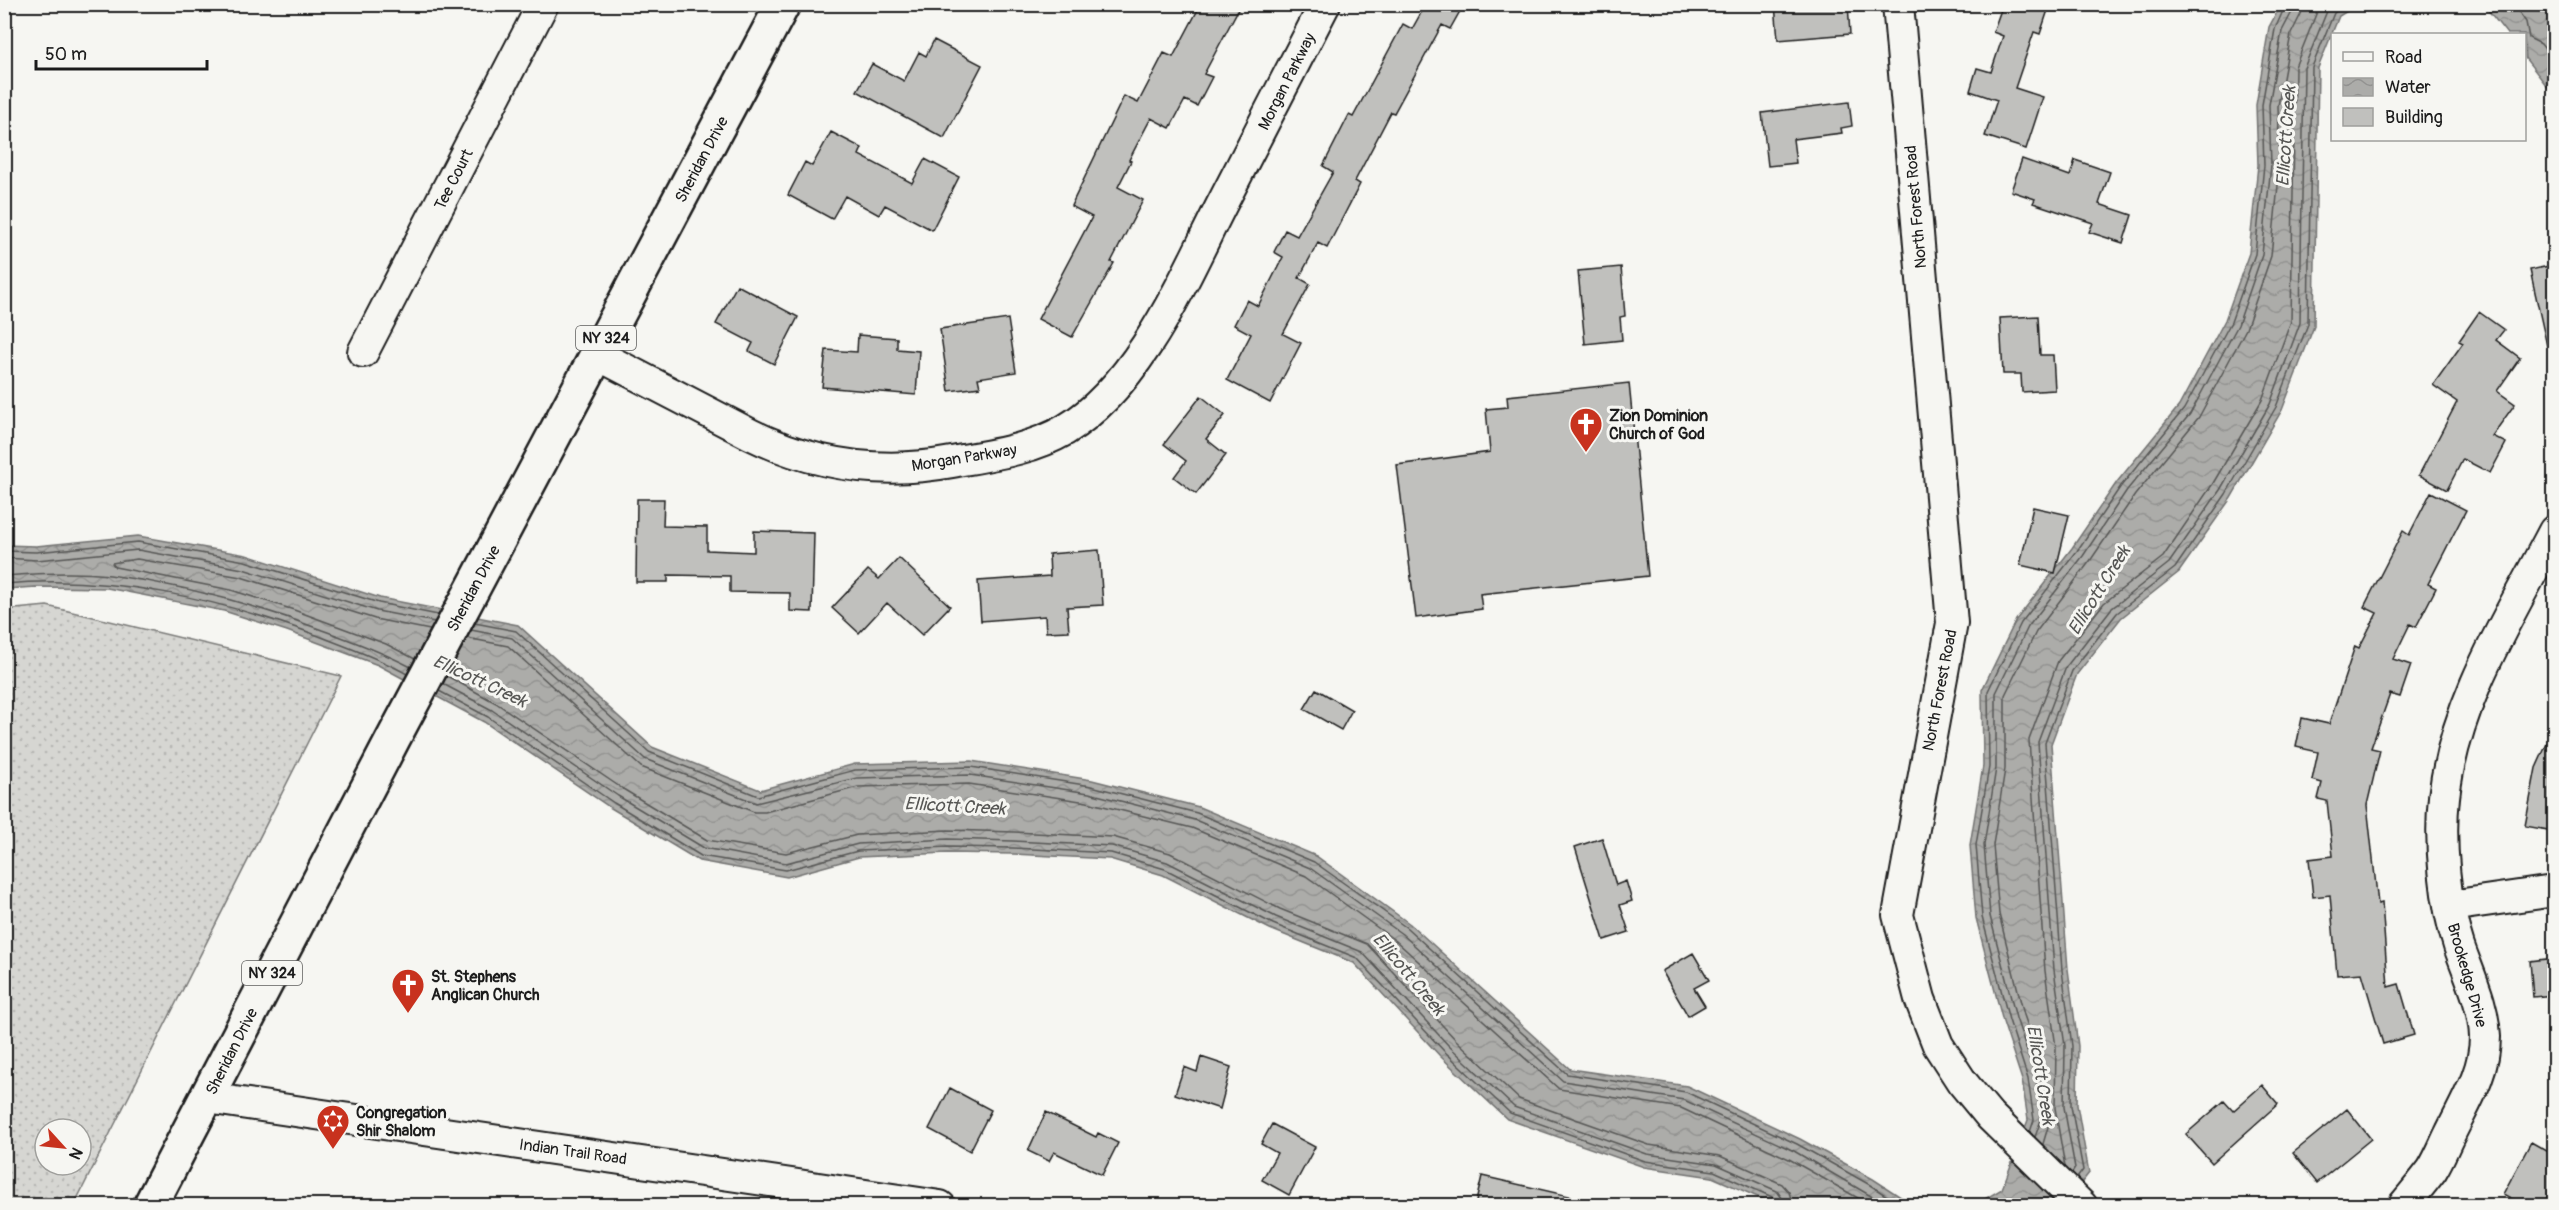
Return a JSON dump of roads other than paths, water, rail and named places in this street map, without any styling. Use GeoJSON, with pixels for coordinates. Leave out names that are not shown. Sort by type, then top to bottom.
{"type":"FeatureCollection","features":[{"type":"Feature","properties":{"kind":"main road","name":"Sheridan Drive"},"geometry":{"type":"LineString","coordinates":[[150,1206],[393,739],[783,4]]}},
{"type":"Feature","properties":{"kind":"street","name":"Tee Court"},"geometry":{"type":"LineString","coordinates":[[363,352],[543,4]]}},
{"type":"Feature","properties":{"kind":"street","name":"Morgan Parkway"},"geometry":{"type":"LineString","coordinates":[[598,355],[750,434],[775,446],[810,458],[848,465],[918,466],[942,464],[1014,450],[1046,440],[1090,411],[1140,354],[1176,292],[1325,4]]}},
{"type":"Feature","properties":{"kind":"street","name":"North Forest Road"},"geometry":{"type":"LineString","coordinates":[[1898,4],[1952,623],[1898,915],[1917,989],[1938,1045],[1962,1082],[1990,1116],[2079,1201]]}},
{"type":"Feature","properties":{"kind":"street","name":"Brookedge Drive"},"geometry":{"type":"LineString","coordinates":[[2403,1206],[2433,1169],[2478,1077],[2484,1051],[2482,1016],[2458,943],[2450,906],[2443,846],[2444,799],[2451,752],[2465,707],[2480,674],[2554,531]]}},
{"type":"Feature","properties":{"kind":"street"},"geometry":{"type":"LineString","coordinates":[[2450,906],[2554,891]]}},
{"type":"Feature","properties":{"kind":"street","name":"Indian Trail Road"},"geometry":{"type":"LineString","coordinates":[[207,1098],[940,1206]]}},
{"type":"Feature","properties":{"kind":"water","name":"Ellicott Creek"},"geometry":{"type":"Polygon","coordinates":[[[2281,5],[2357,5],[2339,16],[2318,68],[2314,326],[2282,410],[2231,498],[2179,572],[2121,618],[2077,674],[2051,744],[2068,969],[2078,1046],[2077,1105],[2089,1173],[2064,1205],[1973,1206],[2002,1189],[2028,1120],[2022,1080],[2003,1022],[1976,918],[1970,845],[1983,766],[1982,690],[2016,620],[2072,548],[2117,482],[2179,406],[2225,320],[2249,253],[2258,165],[2256,105],[2269,27],[2281,5]]]}},
{"type":"Feature","properties":{"kind":"water"},"geometry":{"type":"Polygon","coordinates":[[[2484,5],[2554,5],[2554,95],[2526,59],[2526,33],[2506,33],[2484,5]]]}},
{"type":"Feature","properties":{"kind":"water","name":"Ellicott Creek"},"geometry":{"type":"Polygon","coordinates":[[[138,536],[246,555],[380,598],[518,625],[652,747],[760,790],[855,764],[971,761],[1092,780],[1199,807],[1316,856],[1410,924],[1570,1069],[1687,1086],[1800,1139],[1873,1179],[1913,1205],[1776,1205],[1712,1177],[1644,1167],[1507,1119],[1440,1056],[1354,963],[1270,929],[1163,875],[1110,859],[1013,854],[948,853],[859,857],[787,877],[699,861],[611,808],[484,722],[378,665],[287,631],[224,611],[107,588],[5,589],[4,545],[36,546],[138,536]]]}},
{"type":"Feature","properties":{"kind":"place","name":"Zion Dominion Church of God"},"geometry":{"type":"Point","coordinates":[1586,453]}},
{"type":"Feature","properties":{"kind":"place","name":"St. Stephens Anglican Church"},"geometry":{"type":"Point","coordinates":[408,1014]}},
{"type":"Feature","properties":{"kind":"place","name":"Congregation Shir Shalom"},"geometry":{"type":"Point","coordinates":[333,1150]}}]}
